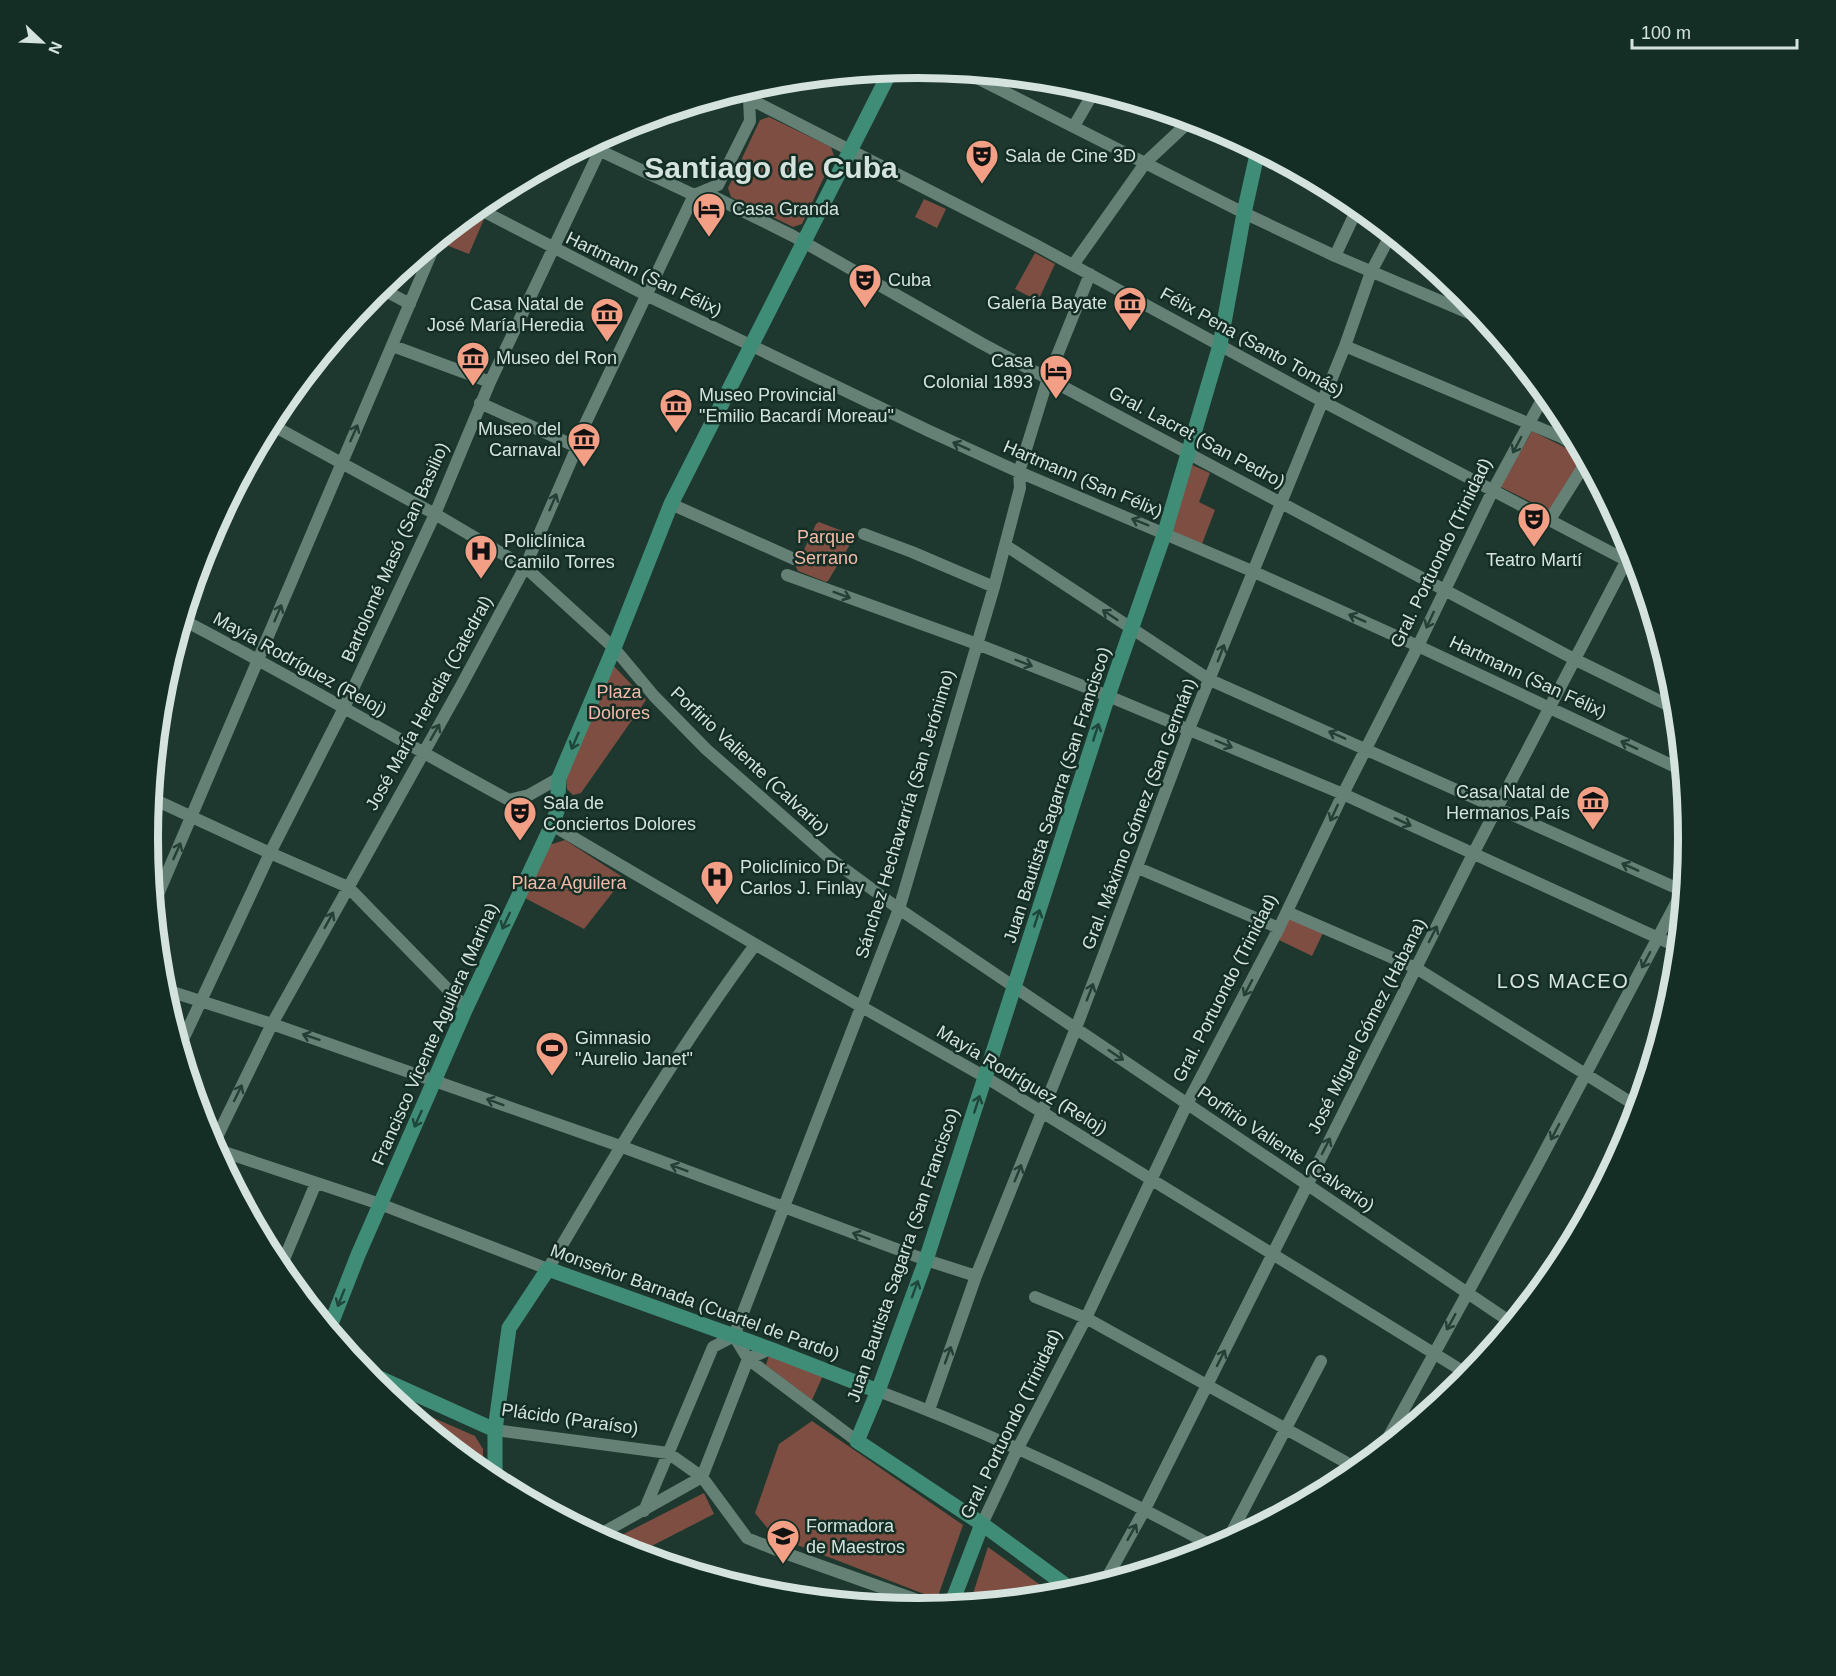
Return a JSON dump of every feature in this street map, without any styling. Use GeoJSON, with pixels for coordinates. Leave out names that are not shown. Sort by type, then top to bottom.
{"type":"FeatureCollection","features":[{"type":"Feature","properties":{"kind":"main road","name":"Francisco Vicente Aguilera (Marina)"},"geometry":{"type":"LineString","coordinates":[[332,1321],[380,1204],[466,1008],[552,825],[557,811],[559,778],[671,504],[886,79]]}},
{"type":"Feature","properties":{"kind":"main road","name":"Juan Bautista Sagarra (San Francisco)"},"geometry":{"type":"LineString","coordinates":[[857,1441],[926,1260],[1108,696],[1165,532],[1220,345],[1256,157]]}},
{"type":"Feature","properties":{"kind":"main road","name":"Monseñor Barnada (Cuartel de Pardo)"},"geometry":{"type":"LineString","coordinates":[[548,1269],[878,1390]]}},
{"type":"Feature","properties":{"kind":"main road"},"geometry":{"type":"LineString","coordinates":[[495,1469],[495,1430],[509,1328],[548,1269]]}},
{"type":"Feature","properties":{"kind":"main road","name":"Plácido (Paraíso)"},"geometry":{"type":"LineString","coordinates":[[388,1382],[495,1430]]}},
{"type":"Feature","properties":{"kind":"main road"},"geometry":{"type":"LineString","coordinates":[[857,1441],[982,1524],[1063,1583]]}},
{"type":"Feature","properties":{"kind":"main road","name":"Gral. Portuondo (Trinidad)"},"geometry":{"type":"LineString","coordinates":[[954,1597],[982,1524]]}},
{"type":"Feature","properties":{"kind":"street"},"geometry":{"type":"LineString","coordinates":[[985,82],[1244,213],[1335,256],[1465,312]]}},
{"type":"Feature","properties":{"kind":"street"},"geometry":{"type":"LineString","coordinates":[[1074,126],[1090,98]]}},
{"type":"Feature","properties":{"kind":"street","name":"Félix Pena (Santo Tomás)"},"geometry":{"type":"LineString","coordinates":[[749,99],[1073,265],[1548,521],[1623,555]]}},
{"type":"Feature","properties":{"kind":"street","name":"José María Heredia (Catedral)"},"geometry":{"type":"LineString","coordinates":[[219,1136],[272,1024],[525,567],[577,447],[577,441],[646,296],[699,193],[714,188],[720,183],[750,121],[749,99]]}},
{"type":"Feature","properties":{"kind":"street"},"geometry":{"type":"LineString","coordinates":[[750,121],[757,112],[765,109],[771,110]]}},
{"type":"Feature","properties":{"kind":"street"},"geometry":{"type":"LineString","coordinates":[[1073,265],[1146,162],[1184,126]]}},
{"type":"Feature","properties":{"kind":"street","name":"Gral. Lacret (San Pedro)"},"geometry":{"type":"LineString","coordinates":[[598,149],[793,236],[981,343],[1574,659],[1665,704]]}},
{"type":"Feature","properties":{"kind":"street","name":"Bartolomé Masó (San Basilio)"},"geometry":{"type":"LineString","coordinates":[[184,1036],[270,853],[344,708],[435,514],[480,403],[552,248],[592,151]]}},
{"type":"Feature","properties":{"kind":"street","name":"Hartmann (San Félix)"},"geometry":{"type":"LineString","coordinates":[[486,213],[646,296],[1019,472],[1165,532],[1418,645],[1674,766]]}},
{"type":"Feature","properties":{"kind":"street"},"geometry":{"type":"LineString","coordinates":[[1335,256],[1354,216]]}},
{"type":"Feature","properties":{"kind":"street","name":"Gral. Máximo Gómez (San Germán)"},"geometry":{"type":"LineString","coordinates":[[929,1410],[976,1276],[1076,1028],[1189,729],[1345,346],[1371,272],[1388,241]]}},
{"type":"Feature","properties":{"kind":"street"},"geometry":{"type":"LineString","coordinates":[[160,890],[430,256]]}},
{"type":"Feature","properties":{"kind":"street","name":"Sánchez Hechavarría (San Jerónimo)"},"geometry":{"type":"LineString","coordinates":[[734,1336],[899,909],[994,586],[1020,488],[1019,472],[1048,378],[1090,274]]}},
{"type":"Feature","properties":{"kind":"street"},"geometry":{"type":"LineString","coordinates":[[389,293],[410,304]]}},
{"type":"Feature","properties":{"kind":"street"},"geometry":{"type":"LineString","coordinates":[[393,346],[490,382]]}},
{"type":"Feature","properties":{"kind":"street"},"geometry":{"type":"LineString","coordinates":[[1345,346],[1564,439]]}},
{"type":"Feature","properties":{"kind":"street","name":"Gral. Portuondo (Trinidad)"},"geometry":{"type":"LineString","coordinates":[[982,1524],[1018,1448],[1086,1318],[1187,1104],[1280,928],[1343,794],[1493,490],[1540,402]]}},
{"type":"Feature","properties":{"kind":"street"},"geometry":{"type":"LineString","coordinates":[[480,403],[577,447]]}},
{"type":"Feature","properties":{"kind":"street","name":"Porfirio Valiente (Calvario)"},"geometry":{"type":"LineString","coordinates":[[278,428],[435,514],[525,567],[614,648],[654,696],[706,749],[831,859],[899,909],[1506,1319]]}},
{"type":"Feature","properties":{"kind":"street"},"geometry":{"type":"LineString","coordinates":[[1548,521],[1582,469]]}},
{"type":"Feature","properties":{"kind":"street"},"geometry":{"type":"LineString","coordinates":[[671,504],[794,559]]}},
{"type":"Feature","properties":{"kind":"street"},"geometry":{"type":"LineString","coordinates":[[864,534],[994,586]]}},
{"type":"Feature","properties":{"kind":"street"},"geometry":{"type":"LineString","coordinates":[[1005,545],[1210,680],[1676,888]]}},
{"type":"Feature","properties":{"kind":"street","name":"José Miguel Gómez (Habana)"},"geometry":{"type":"LineString","coordinates":[[1109,1573],[1145,1509],[1473,854],[1574,659],[1628,567]]}},
{"type":"Feature","properties":{"kind":"street"},"geometry":{"type":"LineString","coordinates":[[787,575],[977,645],[1189,729],[1343,794],[1670,943]]}},
{"type":"Feature","properties":{"kind":"street","name":"Mayía Rodríguez (Reloj)"},"geometry":{"type":"LineString","coordinates":[[189,623],[258,659],[510,800],[529,795],[559,778]]}},
{"type":"Feature","properties":{"kind":"street"},"geometry":{"type":"LineString","coordinates":[[159,802],[348,886],[466,1008]]}},
{"type":"Feature","properties":{"kind":"street","name":"Mayía Rodríguez (Reloj)"},"geometry":{"type":"LineString","coordinates":[[552,825],[985,1077],[1460,1370]]}},
{"type":"Feature","properties":{"kind":"street"},"geometry":{"type":"LineString","coordinates":[[1138,868],[1280,928]]}},
{"type":"Feature","properties":{"kind":"street"},"geometry":{"type":"LineString","coordinates":[[1391,1433],[1674,908]]}},
{"type":"Feature","properties":{"kind":"street"},"geometry":{"type":"LineString","coordinates":[[1287,912],[1416,968],[1630,1102]]}},
{"type":"Feature","properties":{"kind":"street"},"geometry":{"type":"LineString","coordinates":[[548,1269],[620,1146],[726,984],[755,945]]}},
{"type":"Feature","properties":{"kind":"street"},"geometry":{"type":"LineString","coordinates":[[175,993],[435,1080],[926,1260],[976,1276]]}},
{"type":"Feature","properties":{"kind":"street","name":"Monseñor Barnada (Cuartel de Pardo)"},"geometry":{"type":"LineString","coordinates":[[226,1151],[380,1204],[548,1269]]}},
{"type":"Feature","properties":{"kind":"street"},"geometry":{"type":"LineString","coordinates":[[285,1258],[316,1183]]}},
{"type":"Feature","properties":{"kind":"street"},"geometry":{"type":"LineString","coordinates":[[1035,1298],[1086,1318],[1349,1464]]}},
{"type":"Feature","properties":{"kind":"street"},"geometry":{"type":"LineString","coordinates":[[644,1511],[712,1347],[734,1336],[748,1359],[857,1441]]}},
{"type":"Feature","properties":{"kind":"street"},"geometry":{"type":"LineString","coordinates":[[607,1531],[702,1477],[748,1359],[770,1349]]}},
{"type":"Feature","properties":{"kind":"street"},"geometry":{"type":"LineString","coordinates":[[1233,1529],[1321,1361]]}},
{"type":"Feature","properties":{"kind":"street","name":"Monseñor Barnada (Cuartel de Pardo)"},"geometry":{"type":"LineString","coordinates":[[878,1390],[1018,1448],[1145,1509],[1205,1542]]}},
{"type":"Feature","properties":{"kind":"street","name":"Plácido (Paraíso)"},"geometry":{"type":"LineString","coordinates":[[495,1430],[668,1453],[702,1477],[747,1538],[911,1598]]}},
{"type":"Feature","properties":{"kind":"green space"},"geometry":{"type":"Polygon","coordinates":[[[769,117],[831,147],[834,156],[802,224],[793,227],[731,197],[728,188],[760,120],[769,117]]]}},
{"type":"Feature","properties":{"kind":"green space"},"geometry":{"type":"Polygon","coordinates":[[[924,199],[946,209],[937,228],[915,217],[924,199]]]}},
{"type":"Feature","properties":{"kind":"green space"},"geometry":{"type":"Polygon","coordinates":[[[480,217],[484,219],[469,254],[444,244],[480,217]]]}},
{"type":"Feature","properties":{"kind":"green space"},"geometry":{"type":"Polygon","coordinates":[[[1035,253],[1055,264],[1038,301],[1015,289],[1035,253]]]}},
{"type":"Feature","properties":{"kind":"green space"},"geometry":{"type":"Polygon","coordinates":[[[1532,431],[1572,451],[1579,464],[1549,511],[1501,487],[1532,431]]]}},
{"type":"Feature","properties":{"kind":"green space"},"geometry":{"type":"Polygon","coordinates":[[[1192,465],[1210,473],[1199,502],[1215,510],[1202,544],[1170,530],[1192,465]]]}},
{"type":"Feature","properties":{"kind":"green space","name":"Parque Serrano"},"geometry":{"type":"Polygon","coordinates":[[[819,522],[853,535],[854,538],[826,582],[798,571],[796,567],[819,522]]]}},
{"type":"Feature","properties":{"kind":"green space","name":"Plaza Dolores"},"geometry":{"type":"Polygon","coordinates":[[[613,665],[646,700],[581,793],[573,795],[567,789],[566,778],[613,665]]]}},
{"type":"Feature","properties":{"kind":"green space","name":"Plaza Aguilera"},"geometry":{"type":"Polygon","coordinates":[[[565,840],[624,878],[584,929],[523,897],[549,845],[565,840]]]}},
{"type":"Feature","properties":{"kind":"green space"},"geometry":{"type":"Polygon","coordinates":[[[1290,916],[1323,933],[1312,956],[1279,940],[1290,916]]]}},
{"type":"Feature","properties":{"kind":"green space"},"geometry":{"type":"Polygon","coordinates":[[[769,1355],[824,1373],[812,1400],[766,1365],[769,1355]]]}},
{"type":"Feature","properties":{"kind":"green space"},"geometry":{"type":"Polygon","coordinates":[[[421,1413],[475,1436],[483,1449],[483,1461],[421,1413]]]}},
{"type":"Feature","properties":{"kind":"green space"},"geometry":{"type":"Polygon","coordinates":[[[812,1421],[963,1525],[938,1597],[933,1597],[774,1536],[755,1513],[779,1444],[812,1421]]]}},
{"type":"Feature","properties":{"kind":"green space"},"geometry":{"type":"Polygon","coordinates":[[[704,1493],[714,1514],[648,1548],[619,1536],[704,1493]]]}},
{"type":"Feature","properties":{"kind":"green space"},"geometry":{"type":"Polygon","coordinates":[[[988,1547],[1043,1587],[1017,1591],[972,1596],[988,1547]]]}},
{"type":"Feature","properties":{"kind":"place","name":"Sala de Cine 3D"},"geometry":{"type":"Point","coordinates":[982,185]}},
{"type":"Feature","properties":{"kind":"place","name":"Casa Granda"},"geometry":{"type":"Point","coordinates":[709,238]}},
{"type":"Feature","properties":{"kind":"place","name":"Cuba"},"geometry":{"type":"Point","coordinates":[865,309]}},
{"type":"Feature","properties":{"kind":"place","name":"Galería Bayate"},"geometry":{"type":"Point","coordinates":[1130,332]}},
{"type":"Feature","properties":{"kind":"place","name":"Casa Natal de José María Heredia"},"geometry":{"type":"Point","coordinates":[607,343]}},
{"type":"Feature","properties":{"kind":"place","name":"Museo del Ron"},"geometry":{"type":"Point","coordinates":[473,387]}},
{"type":"Feature","properties":{"kind":"place","name":"Casa Colonial 1893"},"geometry":{"type":"Point","coordinates":[1056,400]}},
{"type":"Feature","properties":{"kind":"place","name":"Museo Provincial \"Emilio Bacardí Moreau\""},"geometry":{"type":"Point","coordinates":[676,434]}},
{"type":"Feature","properties":{"kind":"place","name":"Museo del Carnaval"},"geometry":{"type":"Point","coordinates":[584,468]}},
{"type":"Feature","properties":{"kind":"place","name":"Teatro Martí"},"geometry":{"type":"Point","coordinates":[1534,548]}},
{"type":"Feature","properties":{"kind":"place","name":"Policlínica Camilo Torres"},"geometry":{"type":"Point","coordinates":[481,580]}},
{"type":"Feature","properties":{"kind":"place","name":"Casa Natal de Hermanos País"},"geometry":{"type":"Point","coordinates":[1593,831]}},
{"type":"Feature","properties":{"kind":"place","name":"Sala de Conciertos Dolores"},"geometry":{"type":"Point","coordinates":[520,842]}},
{"type":"Feature","properties":{"kind":"place","name":"Policlínico Dr. Carlos J. Finlay"},"geometry":{"type":"Point","coordinates":[717,906]}},
{"type":"Feature","properties":{"kind":"place","name":"Gimnasio \"Aurelio Janet\""},"geometry":{"type":"Point","coordinates":[552,1077]}},
{"type":"Feature","properties":{"kind":"place","name":"Formadora de Maestros"},"geometry":{"type":"Point","coordinates":[783,1565]}},
{"type":"Feature","properties":{"kind":"district","name":"Santiago de Cuba"},"geometry":{"type":"Point","coordinates":[771,167]}},
{"type":"Feature","properties":{"kind":"district","name":"LOS MACEO"},"geometry":{"type":"Point","coordinates":[1563,981]}}]}
